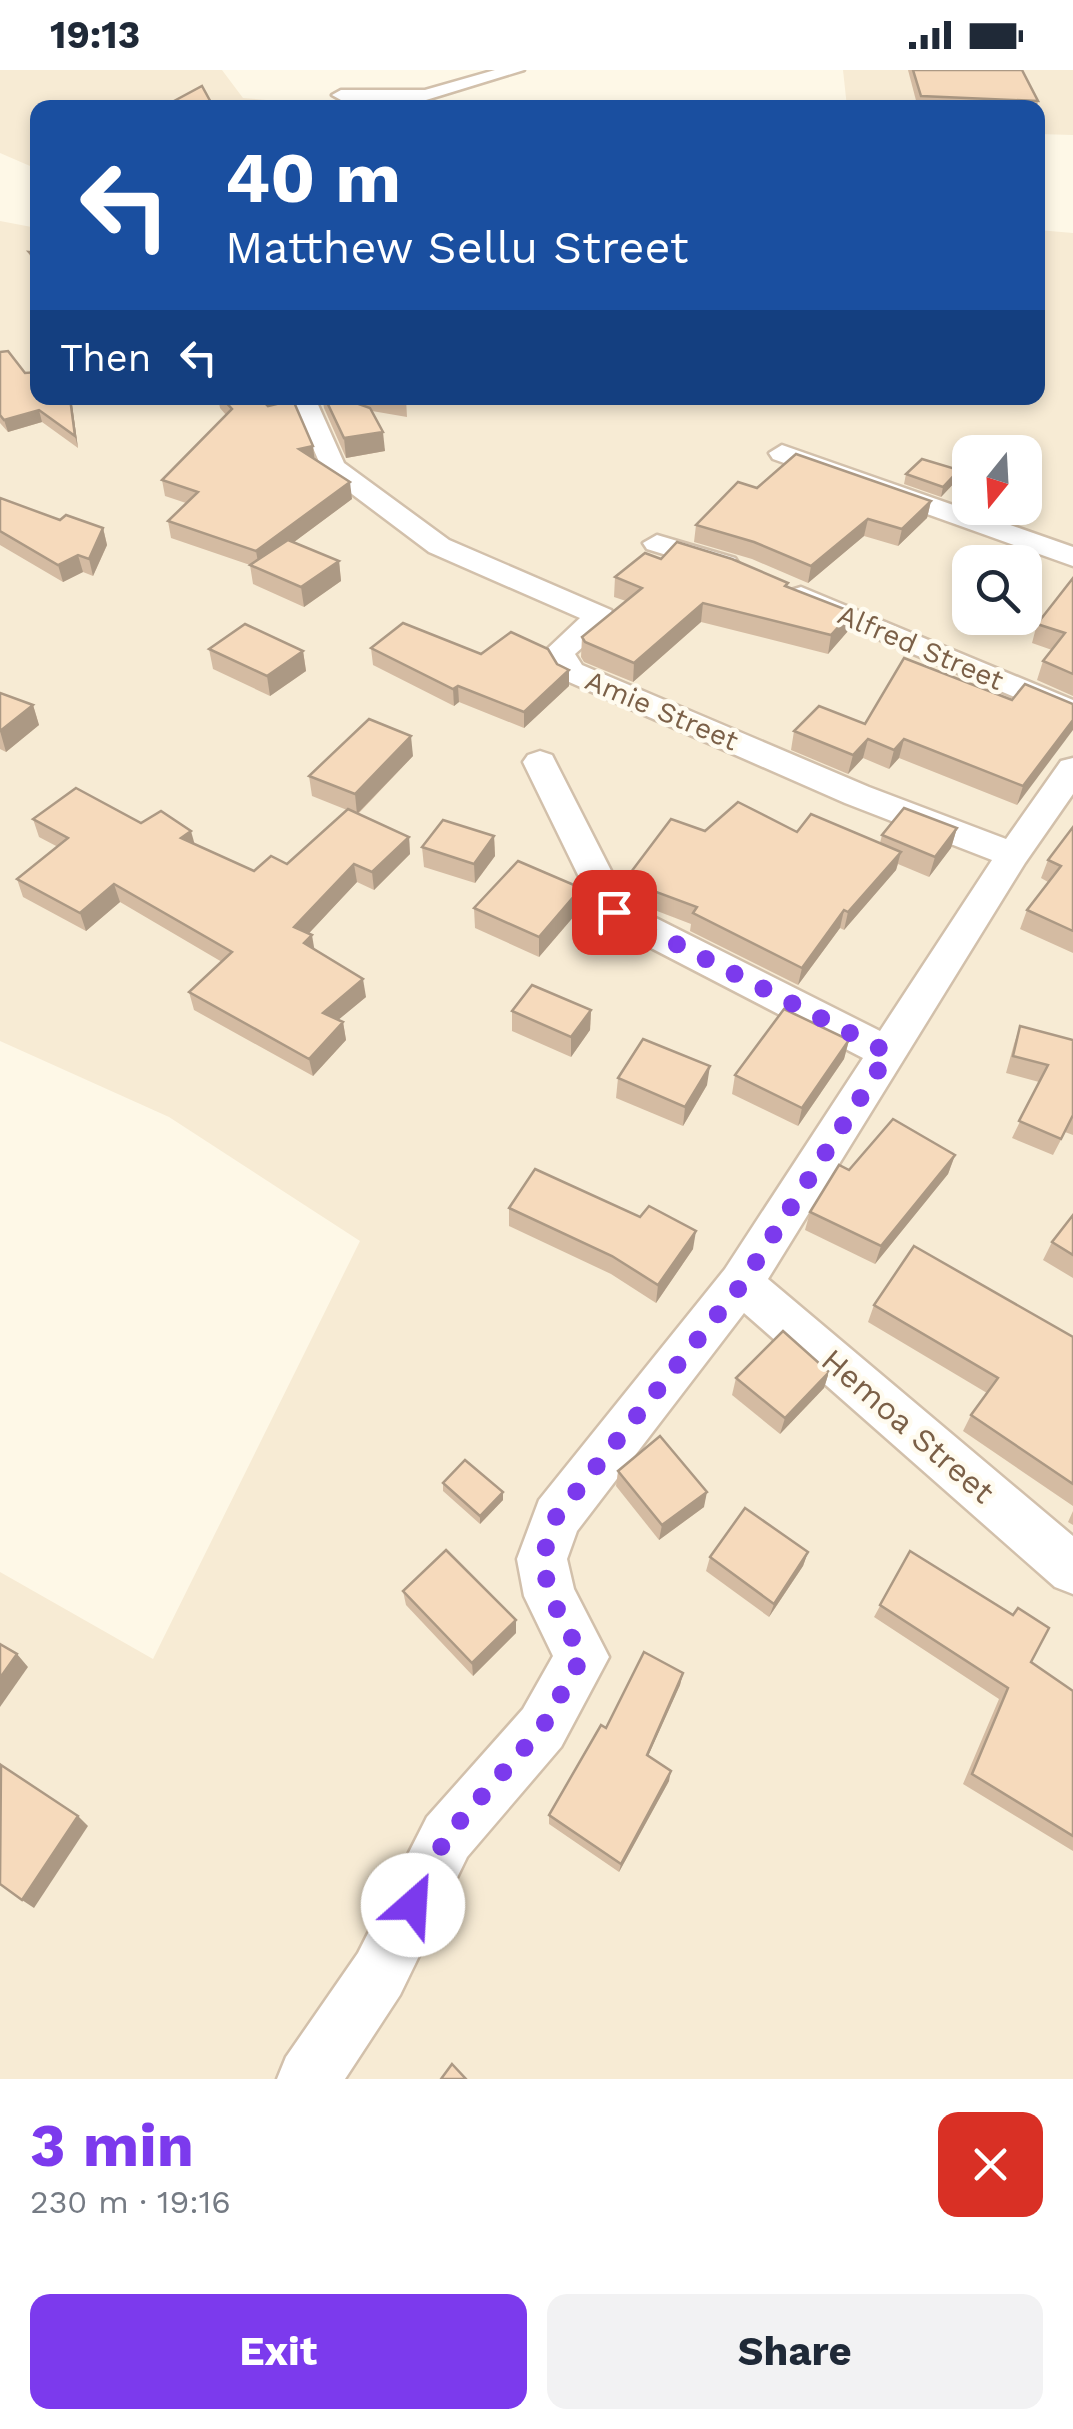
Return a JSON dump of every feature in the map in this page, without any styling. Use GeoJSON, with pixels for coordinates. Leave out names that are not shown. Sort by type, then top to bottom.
{"type":"FeatureCollection","features":[{"type":"Feature","properties":{"kind":"street"},"geometry":{"type":"LineString","coordinates":[[342,96],[426,95],[515,70]]}},
{"type":"Feature","properties":{"kind":"street","name":"Amie Street"},"geometry":{"type":"LineString","coordinates":[[306,405],[333,467],[439,546],[600,616],[559,652],[571,671],[857,794],[1013,855]]}},
{"type":"Feature","properties":{"kind":"street"},"geometry":{"type":"LineString","coordinates":[[782,453],[1073,557]]}},
{"type":"Feature","properties":{"kind":"street","name":"Alfred Street"},"geometry":{"type":"LineString","coordinates":[[657,543],[765,579],[1073,712]]}},
{"type":"Feature","properties":{"kind":"street"},"geometry":{"type":"LineString","coordinates":[[540,762],[614,912],[889,1053]]}},
{"type":"Feature","properties":{"kind":"street"},"geometry":{"type":"LineString","coordinates":[[308,2079],[379,1974],[446,1837],[542,1728],[582,1657],[550,1596],[542,1559],[556,1517],[742,1284],[1013,855],[1073,769]]}},
{"type":"Feature","properties":{"kind":"street","name":"Hemoa Street"},"geometry":{"type":"LineString","coordinates":[[742,1284],[1073,1570]]}},
{"type":"Feature","properties":{"kind":"shaded area"},"geometry":{"type":"Polygon","coordinates":[[[0,70],[222,70],[243,98],[268,100],[30,100],[30,166],[0,153],[0,70]]]}},
{"type":"Feature","properties":{"kind":"shaded area"},"geometry":{"type":"Polygon","coordinates":[[[843,70],[1073,70],[1073,135],[1045,134],[1045,100],[846,100],[843,70]]]}},
{"type":"Feature","properties":{"kind":"shaded area"},"geometry":{"type":"Polygon","coordinates":[[[0,221],[30,227],[30,405],[1045,405],[1045,231],[1073,233],[1073,2079],[0,2079],[0,1572],[153,1659],[360,1241],[169,1117],[0,1041],[0,221]]]}},
{"type":"Feature","properties":{"kind":"building"},"geometry":{"type":"Polygon","coordinates":[[[913,70],[1022,70],[1037,100],[1015,100],[921,96],[913,70]]]}},
{"type":"Feature","properties":{"kind":"building"},"geometry":{"type":"Polygon","coordinates":[[[202,86],[210,100],[176,100],[202,86]]]}},
{"type":"Feature","properties":{"kind":"building"},"geometry":{"type":"Polygon","coordinates":[[[8,351],[25,373],[30,373],[30,405],[71,405],[75,436],[39,410],[4,420],[0,415],[0,352],[8,351]]]}},
{"type":"Feature","properties":{"kind":"building"},"geometry":{"type":"Polygon","coordinates":[[[228,405],[295,405],[313,446],[299,449],[350,482],[256,551],[168,521],[198,492],[162,480],[232,409],[228,405]]]}},
{"type":"Feature","properties":{"kind":"building"},"geometry":{"type":"Polygon","coordinates":[[[328,405],[370,408],[383,432],[344,438],[328,405]]]}},
{"type":"Feature","properties":{"kind":"building"},"geometry":{"type":"Polygon","coordinates":[[[796,454],[931,501],[902,529],[868,519],[811,566],[754,542],[696,525],[738,482],[757,488],[796,454]]]}},
{"type":"Feature","properties":{"kind":"building"},"geometry":{"type":"Polygon","coordinates":[[[922,459],[952,468],[952,477],[943,487],[906,474],[922,459]]]}},
{"type":"Feature","properties":{"kind":"building"},"geometry":{"type":"Polygon","coordinates":[[[0,498],[60,520],[66,515],[103,528],[89,559],[78,555],[58,565],[0,531],[0,498]]]}},
{"type":"Feature","properties":{"kind":"building"},"geometry":{"type":"Polygon","coordinates":[[[288,540],[339,561],[301,587],[250,565],[288,540]]]}},
{"type":"Feature","properties":{"kind":"building"},"geometry":{"type":"Polygon","coordinates":[[[677,542],[732,559],[788,583],[785,586],[852,612],[831,635],[703,603],[634,663],[585,642],[582,637],[642,588],[615,577],[645,553],[661,559],[677,542]]]}},
{"type":"Feature","properties":{"kind":"building"},"geometry":{"type":"Polygon","coordinates":[[[1073,578],[1073,674],[1043,661],[1065,633],[1042,626],[1042,618],[1073,578]]]}},
{"type":"Feature","properties":{"kind":"building"},"geometry":{"type":"Polygon","coordinates":[[[403,623],[481,654],[511,632],[548,649],[557,664],[569,670],[524,712],[458,686],[453,689],[371,648],[403,623]]]}},
{"type":"Feature","properties":{"kind":"building"},"geometry":{"type":"Polygon","coordinates":[[[245,624],[303,651],[267,676],[209,649],[245,624]]]}},
{"type":"Feature","properties":{"kind":"building"},"geometry":{"type":"Polygon","coordinates":[[[904,658],[1012,700],[1025,684],[1073,704],[1073,720],[1023,786],[904,739],[894,750],[868,739],[853,755],[794,731],[819,706],[865,724],[904,658]]]}},
{"type":"Feature","properties":{"kind":"building"},"geometry":{"type":"Polygon","coordinates":[[[0,693],[33,705],[0,731],[0,693]]]}},
{"type":"Feature","properties":{"kind":"building"},"geometry":{"type":"Polygon","coordinates":[[[369,719],[411,736],[355,794],[309,776],[369,719]]]}},
{"type":"Feature","properties":{"kind":"building"},"geometry":{"type":"Polygon","coordinates":[[[76,788],[141,823],[161,811],[191,831],[181,838],[254,871],[271,856],[287,864],[348,809],[409,837],[372,872],[354,864],[294,927],[312,935],[304,943],[363,979],[323,1013],[343,1022],[309,1059],[189,992],[232,952],[114,884],[80,913],[17,879],[68,838],[33,819],[76,788]]]}},
{"type":"Feature","properties":{"kind":"building"},"geometry":{"type":"Polygon","coordinates":[[[738,802],[797,832],[811,814],[901,852],[848,912],[844,910],[802,968],[693,913],[697,907],[632,883],[628,876],[671,819],[705,831],[738,802]]]}},
{"type":"Feature","properties":{"kind":"building"},"geometry":{"type":"Polygon","coordinates":[[[904,808],[957,828],[935,857],[882,835],[904,808]]]}},
{"type":"Feature","properties":{"kind":"building"},"geometry":{"type":"Polygon","coordinates":[[[443,820],[494,836],[474,864],[422,847],[443,820]]]}},
{"type":"Feature","properties":{"kind":"building"},"geometry":{"type":"Polygon","coordinates":[[[1073,827],[1073,931],[1027,910],[1061,866],[1048,860],[1073,827]]]}},
{"type":"Feature","properties":{"kind":"building"},"geometry":{"type":"Polygon","coordinates":[[[518,861],[581,888],[539,937],[474,908],[518,861]]]}},
{"type":"Feature","properties":{"kind":"building"},"geometry":{"type":"Polygon","coordinates":[[[532,985],[591,1010],[571,1037],[512,1011],[532,985]]]}},
{"type":"Feature","properties":{"kind":"building"},"geometry":{"type":"Polygon","coordinates":[[[784,1009],[849,1040],[802,1108],[735,1075],[784,1009]]]}},
{"type":"Feature","properties":{"kind":"building"},"geometry":{"type":"Polygon","coordinates":[[[1020,1026],[1073,1040],[1073,1115],[1061,1139],[1019,1121],[1048,1065],[1013,1056],[1020,1026]]]}},
{"type":"Feature","properties":{"kind":"building"},"geometry":{"type":"Polygon","coordinates":[[[643,1039],[710,1066],[685,1107],[618,1078],[643,1039]]]}},
{"type":"Feature","properties":{"kind":"building"},"geometry":{"type":"Polygon","coordinates":[[[893,1119],[955,1155],[881,1246],[810,1212],[839,1165],[849,1170],[893,1119]]]}},
{"type":"Feature","properties":{"kind":"building"},"geometry":{"type":"Polygon","coordinates":[[[535,1169],[640,1217],[649,1206],[696,1231],[658,1285],[612,1256],[509,1208],[535,1169]]]}},
{"type":"Feature","properties":{"kind":"building"},"geometry":{"type":"Polygon","coordinates":[[[1073,1215],[1073,1255],[1052,1242],[1073,1215]]]}},
{"type":"Feature","properties":{"kind":"building"},"geometry":{"type":"Polygon","coordinates":[[[914,1246],[1073,1337],[1073,1484],[971,1415],[998,1378],[874,1305],[914,1246]]]}},
{"type":"Feature","properties":{"kind":"building"},"geometry":{"type":"Polygon","coordinates":[[[783,1331],[829,1372],[785,1418],[736,1378],[783,1331]]]}},
{"type":"Feature","properties":{"kind":"building"},"geometry":{"type":"Polygon","coordinates":[[[660,1436],[707,1492],[662,1525],[618,1471],[660,1436]]]}},
{"type":"Feature","properties":{"kind":"building"},"geometry":{"type":"Polygon","coordinates":[[[465,1460],[503,1492],[480,1516],[443,1483],[465,1460]]]}},
{"type":"Feature","properties":{"kind":"building"},"geometry":{"type":"Polygon","coordinates":[[[745,1508],[808,1552],[774,1604],[710,1557],[745,1508]]]}},
{"type":"Feature","properties":{"kind":"building"},"geometry":{"type":"Polygon","coordinates":[[[446,1550],[516,1620],[472,1663],[403,1591],[446,1550]]]}},
{"type":"Feature","properties":{"kind":"building"},"geometry":{"type":"Polygon","coordinates":[[[910,1551],[1013,1615],[1018,1608],[1049,1628],[1031,1662],[1073,1691],[1073,1836],[972,1774],[1008,1688],[880,1605],[910,1551]]]}},
{"type":"Feature","properties":{"kind":"building"},"geometry":{"type":"Polygon","coordinates":[[[0,1644],[17,1654],[0,1678],[0,1644]]]}},
{"type":"Feature","properties":{"kind":"building"},"geometry":{"type":"Polygon","coordinates":[[[644,1652],[683,1673],[647,1755],[671,1771],[621,1864],[549,1815],[601,1725],[606,1728],[644,1652]]]}},
{"type":"Feature","properties":{"kind":"building"},"geometry":{"type":"Polygon","coordinates":[[[1,1765],[78,1816],[22,1900],[0,1884],[1,1765]]]}},
{"type":"Feature","properties":{"kind":"building"},"geometry":{"type":"Polygon","coordinates":[[[452,2064],[466,2079],[441,2079],[452,2064]]]}},
{"type":"Feature","properties":{"kind":"route"},"geometry":{"type":"LineString","coordinates":[[413,1905],[446,1837],[542,1728],[582,1657],[550,1596],[542,1559],[556,1517],[742,1284],[889,1053],[614,912]]}}]}
